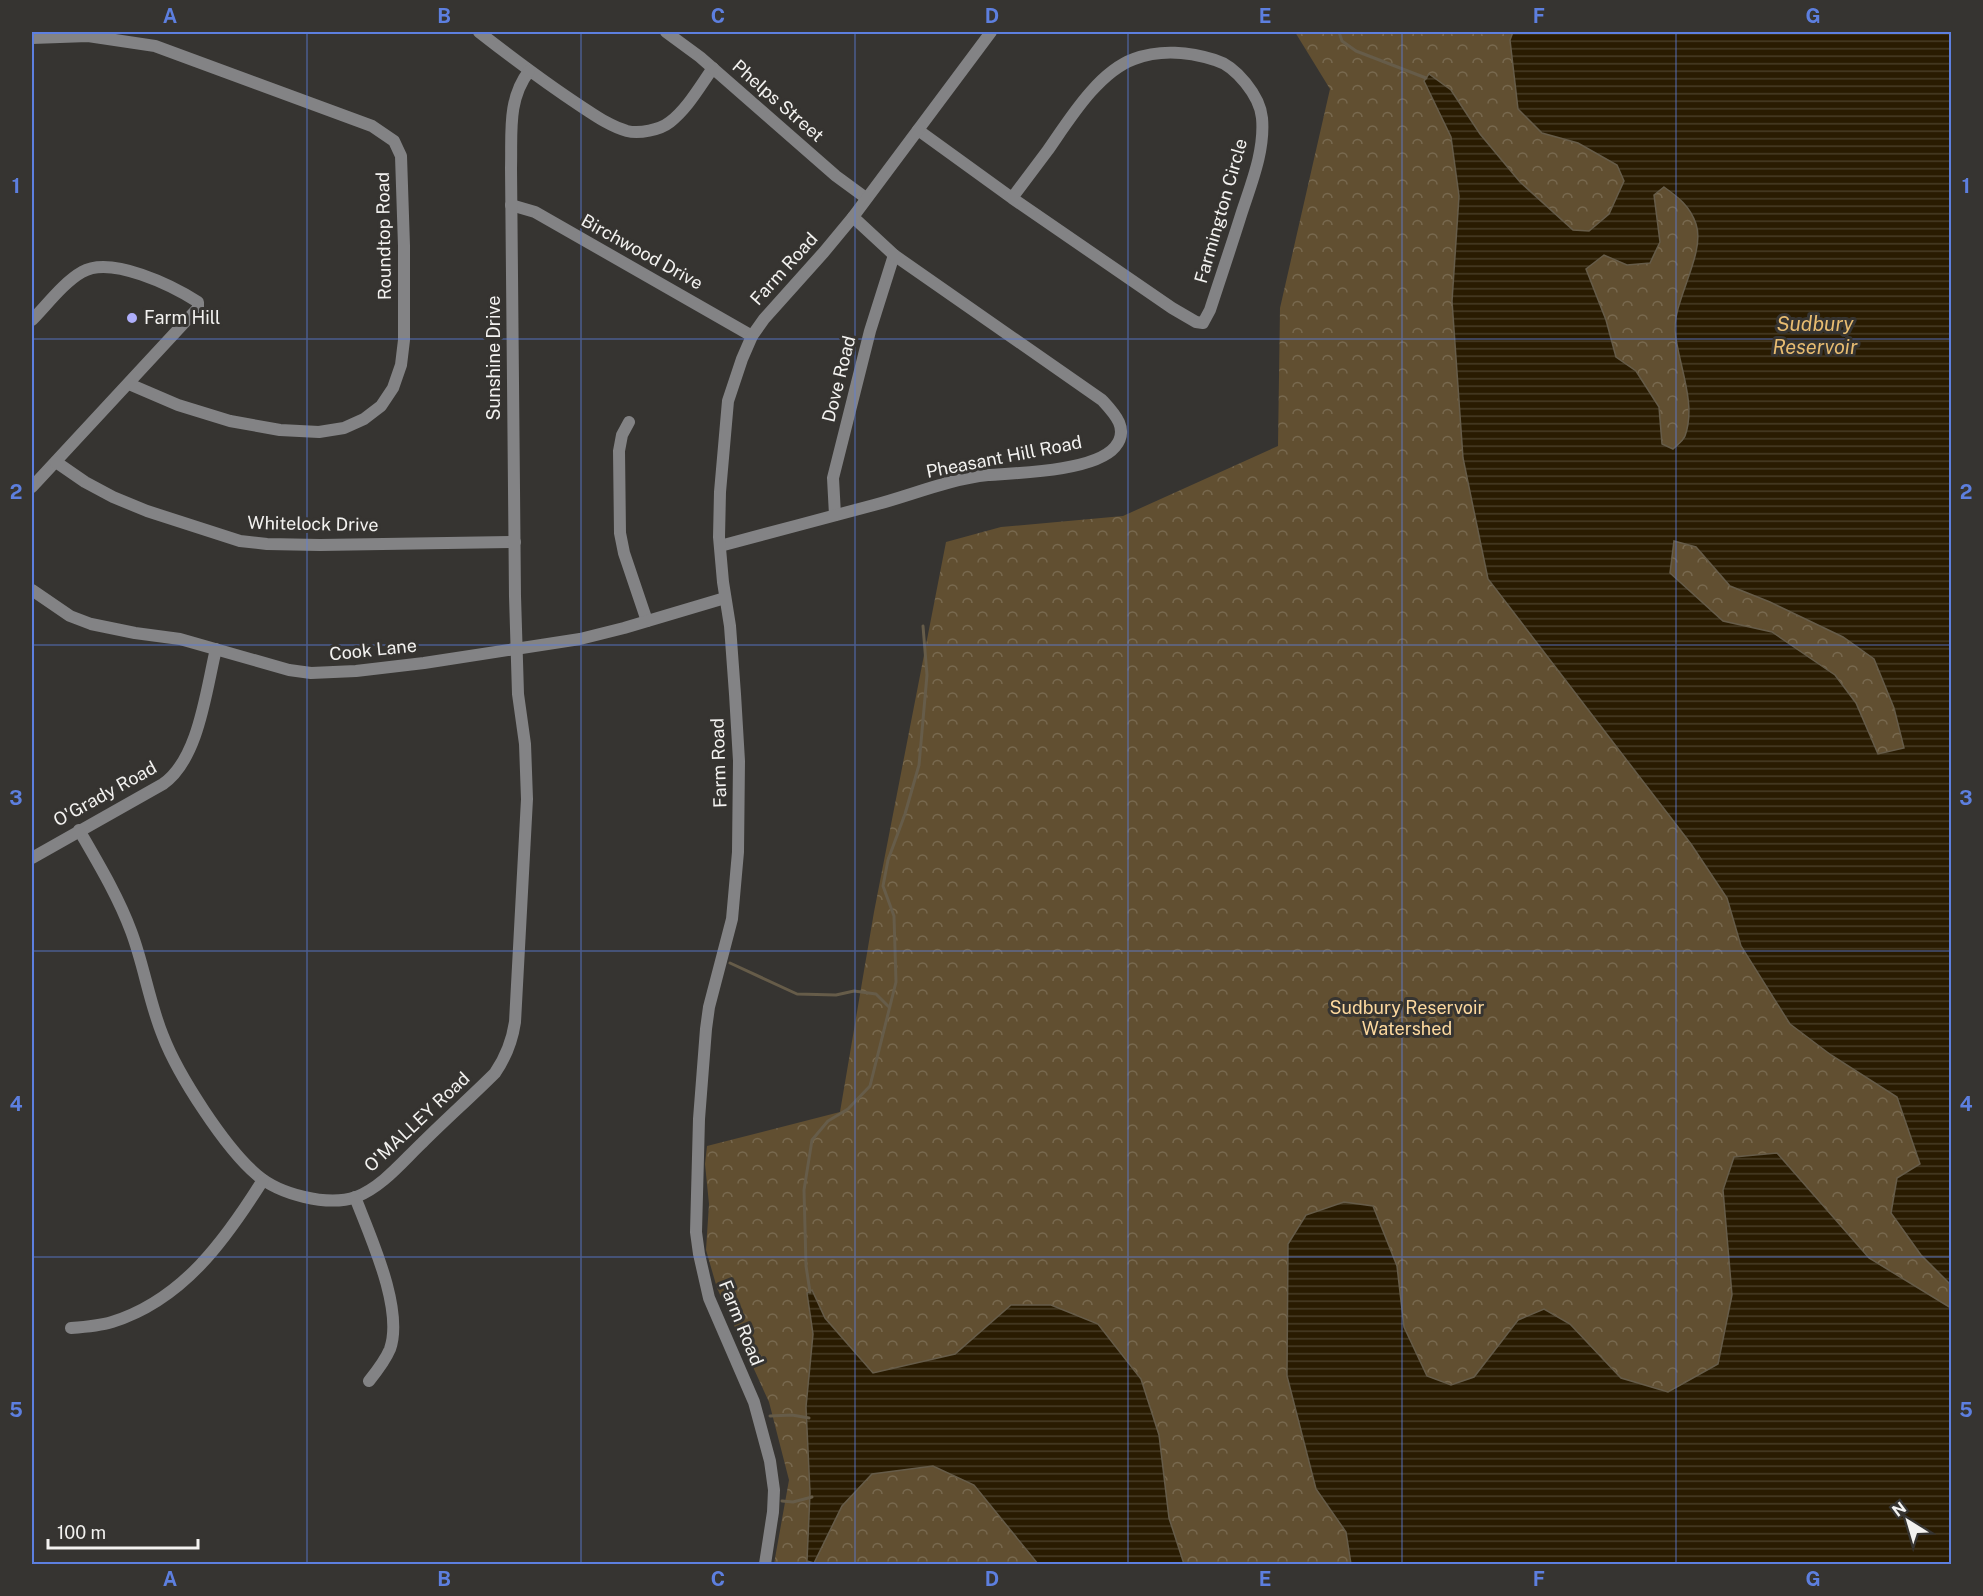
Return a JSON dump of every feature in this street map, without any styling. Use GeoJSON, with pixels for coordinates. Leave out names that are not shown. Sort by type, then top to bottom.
{"type":"FeatureCollection","features":[{"type":"Feature","properties":{"kind":"street"},"geometry":{"type":"LineString","coordinates":[[479,32],[529,71],[603,120],[628,131],[650,131],[669,123],[688,103],[713,68]]}},
{"type":"Feature","properties":{"kind":"street","name":"Phelps Street"},"geometry":{"type":"LineString","coordinates":[[666,32],[713,68],[836,176],[866,198]]}},
{"type":"Feature","properties":{"kind":"street","name":"Farm Road"},"geometry":{"type":"LineString","coordinates":[[765,1564],[773,1512],[772,1467],[756,1409],[709,1298],[696,1232],[699,1119],[706,1029],[709,1006],[732,919],[738,852],[739,761],[730,627],[720,546],[720,492],[728,401],[752,336],[764,319],[853,217],[991,32]]}},
{"type":"Feature","properties":{"kind":"street","name":"Roundtop Road"},"geometry":{"type":"LineString","coordinates":[[32,38],[88,34],[155,46],[372,126],[394,141],[401,156],[405,246],[404,340],[401,364],[393,388],[381,406],[364,419],[344,428],[319,432],[280,430],[230,421],[199,412],[129,384]]}},
{"type":"Feature","properties":{"kind":"street","name":"Farmington Circle"},"geometry":{"type":"LineString","coordinates":[[918,130],[1012,198],[1172,308],[1196,322],[1203,323],[1210,310],[1251,184],[1262,144],[1262,115],[1240,76],[1221,62],[1197,54],[1161,53],[1134,59],[1112,72],[1091,92],[1012,198]]}},
{"type":"Feature","properties":{"kind":"street","name":"Sunshine Drive"},"geometry":{"type":"LineString","coordinates":[[517,648],[511,206],[512,105],[522,80],[529,71]]}},
{"type":"Feature","properties":{"kind":"street","name":"Birchwood Drive"},"geometry":{"type":"LineString","coordinates":[[511,206],[535,212],[752,336]]}},
{"type":"Feature","properties":{"kind":"street","name":"Pheasant Hill Road"},"geometry":{"type":"LineString","coordinates":[[720,546],[975,478],[1037,472],[1084,463],[1107,454],[1117,446],[1122,430],[1118,417],[1102,400],[894,255],[853,217]]}},
{"type":"Feature","properties":{"kind":"street","name":"Dove Road"},"geometry":{"type":"LineString","coordinates":[[835,515],[833,478],[870,331],[894,255]]}},
{"type":"Feature","properties":{"kind":"street"},"geometry":{"type":"LineString","coordinates":[[32,320],[82,272],[98,266],[123,269],[178,289],[198,302],[198,308],[32,487]]}},
{"type":"Feature","properties":{"kind":"street"},"geometry":{"type":"LineString","coordinates":[[629,422],[624,430],[620,446],[620,533],[624,553],[647,621]]}},
{"type":"Feature","properties":{"kind":"street","name":"Whitelock Drive"},"geometry":{"type":"LineString","coordinates":[[56,462],[85,482],[113,497],[147,511],[240,541],[320,545],[515,542]]}},
{"type":"Feature","properties":{"kind":"street","name":"Cook Lane"},"geometry":{"type":"LineString","coordinates":[[32,590],[70,616],[91,624],[180,639],[289,670],[322,673],[424,663],[580,639],[725,598]]}},
{"type":"Feature","properties":{"kind":"street","name":"O'MALLEY Road"},"geometry":{"type":"LineString","coordinates":[[79,830],[127,921],[168,1048],[227,1142],[263,1180],[287,1191],[314,1199],[333,1201],[355,1197],[383,1180],[495,1073],[511,1043],[517,998],[526,799],[525,744],[518,694],[517,648]]}},
{"type":"Feature","properties":{"kind":"street","name":"O'Grady Road"},"geometry":{"type":"LineString","coordinates":[[32,858],[164,784],[181,767],[200,718],[216,649]]}},
{"type":"Feature","properties":{"kind":"street"},"geometry":{"type":"LineString","coordinates":[[71,1328],[111,1322],[142,1310],[169,1294],[191,1275],[216,1248],[263,1180]]}},
{"type":"Feature","properties":{"kind":"street"},"geometry":{"type":"LineString","coordinates":[[355,1197],[379,1264],[393,1316],[390,1350],[369,1380]]}},
{"type":"Feature","properties":{"kind":"green space","name":"Sudbury Reservoir Watershed"},"geometry":{"type":"Polygon","coordinates":[[[1295,32],[1951,32],[1951,1564],[774,1564],[789,1480],[769,1402],[717,1288],[706,1250],[709,1204],[705,1164],[707,1146],[840,1112],[874,912],[946,542],[1001,527],[1123,516],[1278,446],[1280,308],[1330,89],[1295,32]]]}},
{"type":"Feature","properties":{"kind":"water","name":"Sudbury Reservoir"},"geometry":{"type":"Polygon","coordinates":[[[1513,32],[1951,32],[1951,1285],[1921,1255],[1891,1213],[1897,1178],[1920,1164],[1897,1097],[1831,1055],[1790,1024],[1741,946],[1727,898],[1691,844],[1488,579],[1463,458],[1452,301],[1459,196],[1451,137],[1424,81],[1429,74],[1451,90],[1480,134],[1520,182],[1573,230],[1589,231],[1609,214],[1624,181],[1617,165],[1578,143],[1542,133],[1518,109],[1510,40],[1513,32]],[[1664,187],[1654,195],[1660,242],[1650,263],[1627,265],[1604,255],[1586,269],[1606,320],[1616,357],[1636,371],[1659,407],[1662,444],[1673,449],[1685,436],[1689,410],[1675,331],[1676,319],[1697,249],[1698,236],[1696,224],[1687,207],[1664,187]],[[1674,541],[1670,573],[1723,621],[1772,632],[1835,675],[1856,703],[1878,754],[1904,748],[1894,708],[1874,659],[1843,637],[1770,602],[1730,586],[1696,547],[1674,541]]]}},
{"type":"Feature","properties":{"kind":"water"},"geometry":{"type":"Polygon","coordinates":[[[1777,1153],[1869,1258],[1951,1308],[1951,1564],[1351,1564],[1346,1532],[1316,1489],[1287,1376],[1288,1244],[1306,1215],[1344,1202],[1373,1206],[1397,1266],[1404,1327],[1427,1376],[1451,1385],[1474,1377],[1518,1320],[1544,1309],[1570,1324],[1621,1378],[1668,1392],[1718,1364],[1732,1295],[1723,1190],[1734,1157],[1777,1153]]]}},
{"type":"Feature","properties":{"kind":"water"},"geometry":{"type":"Polygon","coordinates":[[[812,1290],[825,1318],[873,1373],[955,1354],[1011,1305],[1051,1305],[1098,1324],[1141,1379],[1159,1435],[1169,1518],[1184,1564],[1038,1564],[974,1485],[933,1466],[872,1474],[842,1506],[814,1563],[807,1561],[810,1493],[806,1407],[813,1334],[807,1293],[812,1290]]]}},
{"type":"Feature","properties":{"kind":"waterway"},"geometry":{"type":"LineString","coordinates":[[1339,32],[1342,41],[1356,51],[1426,78]]}},
{"type":"Feature","properties":{"kind":"waterway"},"geometry":{"type":"LineString","coordinates":[[810,1292],[806,1266],[804,1190],[812,1140],[828,1121],[848,1109],[870,1086],[896,982],[894,916],[883,886],[888,860],[905,814],[919,765],[927,675],[923,626]]}},
{"type":"Feature","properties":{"kind":"waterway"},"geometry":{"type":"LineString","coordinates":[[730,963],[797,994],[836,995],[854,991],[876,994],[889,1007]]}},
{"type":"Feature","properties":{"kind":"waterway"},"geometry":{"type":"LineString","coordinates":[[770,1416],[792,1415],[809,1418]]}},
{"type":"Feature","properties":{"kind":"waterway"},"geometry":{"type":"LineString","coordinates":[[782,1501],[793,1502],[812,1497]]}},
{"type":"Feature","properties":{"kind":"place","name":"Farm Hill"},"geometry":{"type":"Point","coordinates":[132,318]}}]}
